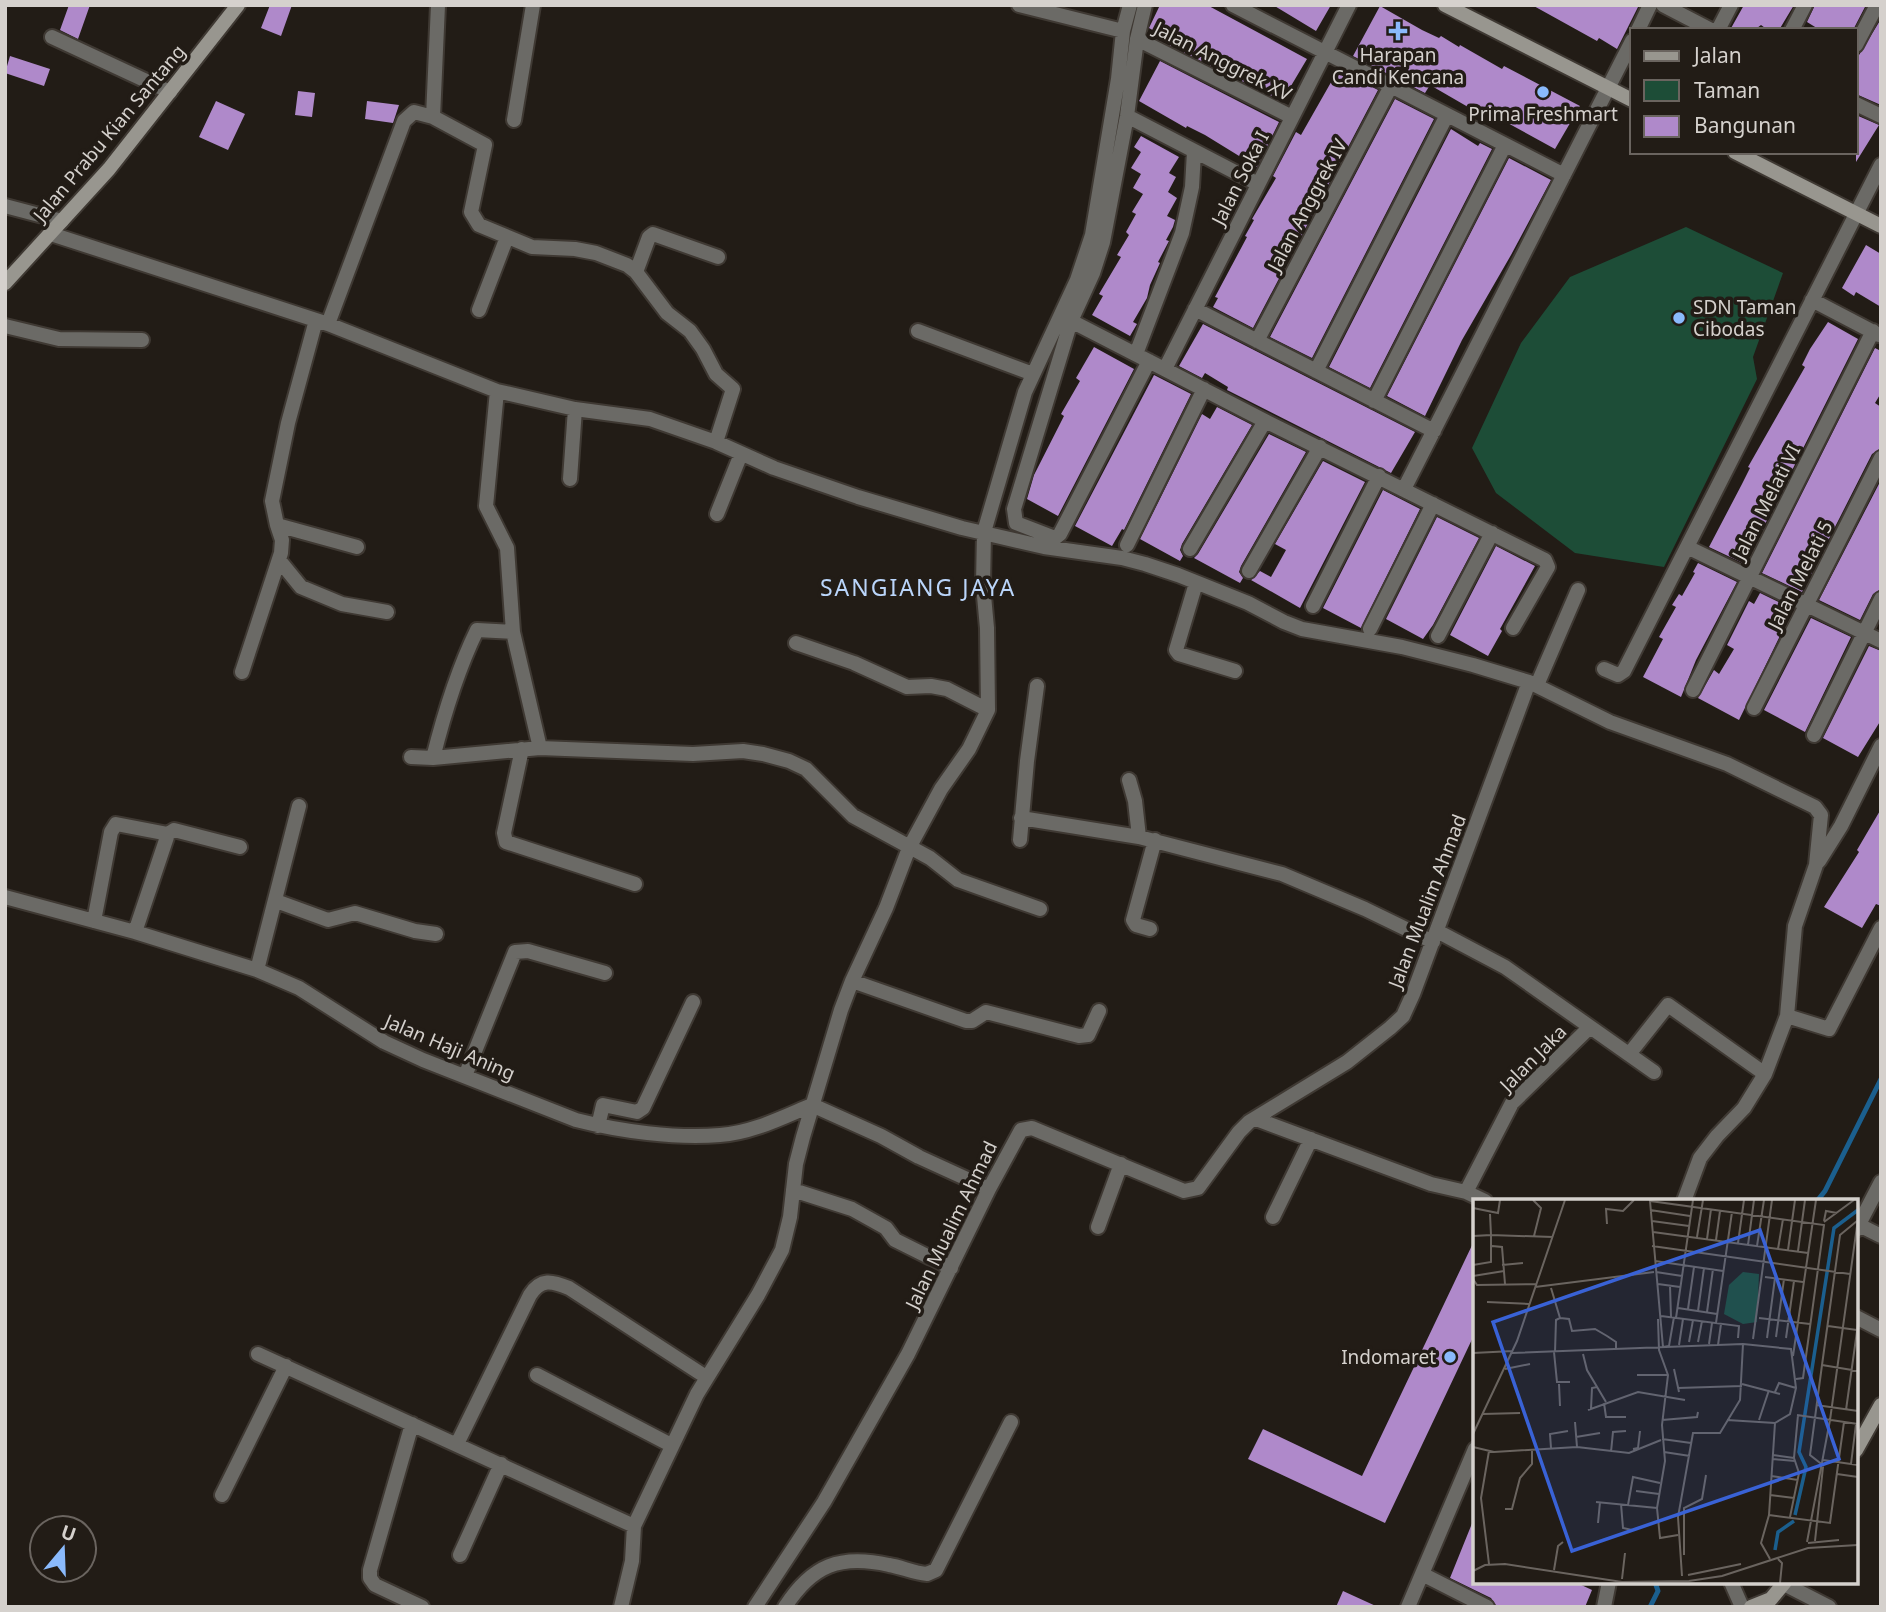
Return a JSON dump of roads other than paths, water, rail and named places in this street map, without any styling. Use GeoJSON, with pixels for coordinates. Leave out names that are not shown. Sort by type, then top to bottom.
{"type":"FeatureCollection","features":[{"type":"Feature","properties":{"kind":"street","name":"Jalan Prabu Kian Santang"},"geometry":{"type":"LineString","coordinates":[[5,282],[109,169],[237,5]]}},
{"type":"Feature","properties":{"kind":"street"},"geometry":{"type":"LineString","coordinates":[[433,117],[439,5]]}},
{"type":"Feature","properties":{"kind":"street"},"geometry":{"type":"LineString","coordinates":[[514,120],[533,5]]}},
{"type":"Feature","properties":{"kind":"street"},"geometry":{"type":"LineString","coordinates":[[1019,5],[1123,31]]}},
{"type":"Feature","properties":{"kind":"street"},"geometry":{"type":"LineString","coordinates":[[621,1607],[632,1561],[634,1526],[706,1377],[758,1295],[782,1250],[790,1217],[796,1164],[852,981],[886,908],[909,848],[941,789],[969,749],[988,710],[988,639],[983,585],[984,532],[1014,424],[1033,374],[1077,280],[1092,235],[1118,79],[1123,31],[1130,5]]}},
{"type":"Feature","properties":{"kind":"street"},"geometry":{"type":"LineString","coordinates":[[1145,5],[1137,38],[1127,116],[1103,242],[1093,273],[1071,321],[1014,509],[1016,523],[1055,538],[1060,534],[1142,357],[1182,233],[1192,187],[1194,152]]}},
{"type":"Feature","properties":{"kind":"street"},"geometry":{"type":"LineString","coordinates":[[1233,5],[1564,175]]}},
{"type":"Feature","properties":{"kind":"street","name":"Jalan Soka I"},"geometry":{"type":"LineString","coordinates":[[1165,369],[1349,5]]}},
{"type":"Feature","properties":{"kind":"street"},"geometry":{"type":"LineString","coordinates":[[1445,5],[1630,99]]}},
{"type":"Feature","properties":{"kind":"street"},"geometry":{"type":"LineString","coordinates":[[1639,28],[1650,5]]}},
{"type":"Feature","properties":{"kind":"street"},"geometry":{"type":"LineString","coordinates":[[1663,5],[1707,28]]}},
{"type":"Feature","properties":{"kind":"street"},"geometry":{"type":"LineString","coordinates":[[1719,28],[1731,5]]}},
{"type":"Feature","properties":{"kind":"street"},"geometry":{"type":"LineString","coordinates":[[1793,28],[1805,5]]}},
{"type":"Feature","properties":{"kind":"street"},"geometry":{"type":"LineString","coordinates":[[1858,41],[1877,5]]}},
{"type":"Feature","properties":{"kind":"street"},"geometry":{"type":"LineString","coordinates":[[52,37],[170,92]]}},
{"type":"Feature","properties":{"kind":"street","name":"Jalan Anggrek XV"},"geometry":{"type":"LineString","coordinates":[[1137,38],[1292,117]]}},
{"type":"Feature","properties":{"kind":"street"},"geometry":{"type":"LineString","coordinates":[[1405,489],[1630,45]]}},
{"type":"Feature","properties":{"kind":"street","name":"Jalan Anggrek IV"},"geometry":{"type":"LineString","coordinates":[[1257,341],[1391,86]]}},
{"type":"Feature","properties":{"kind":"street"},"geometry":{"type":"LineString","coordinates":[[1858,105],[1881,116]]}},
{"type":"Feature","properties":{"kind":"street"},"geometry":{"type":"LineString","coordinates":[[242,672],[283,548],[272,501],[288,423],[322,322],[404,121],[414,113],[433,117],[485,145],[471,215],[479,225],[532,247],[566,248],[596,253],[620,262],[636,272],[667,313],[690,331],[716,374],[732,386],[733,394],[716,442]]}},
{"type":"Feature","properties":{"kind":"street"},"geometry":{"type":"LineString","coordinates":[[1316,371],[1447,115]]}},
{"type":"Feature","properties":{"kind":"street"},"geometry":{"type":"LineString","coordinates":[[1127,116],[1258,184]]}},
{"type":"Feature","properties":{"kind":"street"},"geometry":{"type":"LineString","coordinates":[[1374,401],[1505,145]]}},
{"type":"Feature","properties":{"kind":"street"},"geometry":{"type":"LineString","coordinates":[[1739,154],[1881,226]]}},
{"type":"Feature","properties":{"kind":"street"},"geometry":{"type":"LineString","coordinates":[[1604,669],[1618,675],[1624,671],[1881,165]]}},
{"type":"Feature","properties":{"kind":"street"},"geometry":{"type":"LineString","coordinates":[[5,206],[62,221]]}},
{"type":"Feature","properties":{"kind":"street"},"geometry":{"type":"LineString","coordinates":[[51,234],[322,322],[497,391],[575,409],[650,419],[716,442],[827,487],[962,528],[1044,547],[1122,558],[1248,603],[1302,629],[1402,647],[1533,684],[1610,722],[1727,764],[1815,807],[1821,815],[1816,865],[1796,926],[1787,1016],[1765,1074],[1744,1108],[1700,1158],[1685,1199]]}},
{"type":"Feature","properties":{"kind":"street"},"geometry":{"type":"LineString","coordinates":[[636,272],[649,237],[653,234],[718,257]]}},
{"type":"Feature","properties":{"kind":"street"},"geometry":{"type":"LineString","coordinates":[[479,310],[507,237]]}},
{"type":"Feature","properties":{"kind":"street"},"geometry":{"type":"LineString","coordinates":[[1812,300],[1877,333]]}},
{"type":"Feature","properties":{"kind":"street"},"geometry":{"type":"LineString","coordinates":[[1195,309],[1434,431]]}},
{"type":"Feature","properties":{"kind":"street"},"geometry":{"type":"LineString","coordinates":[[1071,321],[1545,560],[1548,568],[1513,628]]}},
{"type":"Feature","properties":{"kind":"street"},"geometry":{"type":"LineString","coordinates":[[5,326],[59,339],[142,340]]}},
{"type":"Feature","properties":{"kind":"street"},"geometry":{"type":"LineString","coordinates":[[918,331],[1033,374]]}},
{"type":"Feature","properties":{"kind":"street","name":"Jalan Melati VI"},"geometry":{"type":"LineString","coordinates":[[1693,690],[1877,333]]}},
{"type":"Feature","properties":{"kind":"street"},"geometry":{"type":"LineString","coordinates":[[1127,545],[1204,389]]}},
{"type":"Feature","properties":{"kind":"street"},"geometry":{"type":"LineString","coordinates":[[497,391],[485,506],[507,548],[513,632],[540,748]]}},
{"type":"Feature","properties":{"kind":"street"},"geometry":{"type":"LineString","coordinates":[[570,479],[575,409]]}},
{"type":"Feature","properties":{"kind":"street"},"geometry":{"type":"LineString","coordinates":[[1191,550],[1265,421]]}},
{"type":"Feature","properties":{"kind":"street"},"geometry":{"type":"LineString","coordinates":[[1249,571],[1320,447]]}},
{"type":"Feature","properties":{"kind":"street"},"geometry":{"type":"LineString","coordinates":[[717,514],[741,454]]}},
{"type":"Feature","properties":{"kind":"street","name":"Jalan Melati 5"},"geometry":{"type":"LineString","coordinates":[[1754,708],[1881,458]]}},
{"type":"Feature","properties":{"kind":"street"},"geometry":{"type":"LineString","coordinates":[[1313,606],[1379,476]]}},
{"type":"Feature","properties":{"kind":"street"},"geometry":{"type":"LineString","coordinates":[[1370,629],[1433,504]]}},
{"type":"Feature","properties":{"kind":"street"},"geometry":{"type":"LineString","coordinates":[[277,525],[357,547]]}},
{"type":"Feature","properties":{"kind":"street"},"geometry":{"type":"LineString","coordinates":[[1437,636],[1492,533]]}},
{"type":"Feature","properties":{"kind":"street"},"geometry":{"type":"LineString","coordinates":[[1686,547],[1881,641]]}},
{"type":"Feature","properties":{"kind":"street"},"geometry":{"type":"LineString","coordinates":[[279,560],[301,587],[342,604],[387,612]]}},
{"type":"Feature","properties":{"kind":"street"},"geometry":{"type":"LineString","coordinates":[[1196,583],[1175,650],[1179,654],[1235,671]]}},
{"type":"Feature","properties":{"kind":"street","name":"Jalan Mualim Ahmad"},"geometry":{"type":"LineString","coordinates":[[755,1607],[824,1503],[908,1354],[1015,1139],[1025,1129],[1032,1128],[1184,1191],[1198,1188],[1238,1132],[1347,1062],[1403,1016],[1533,684],[1578,590]]}},
{"type":"Feature","properties":{"kind":"street"},"geometry":{"type":"LineString","coordinates":[[1814,735],[1881,599]]}},
{"type":"Feature","properties":{"kind":"street"},"geometry":{"type":"LineString","coordinates":[[433,758],[445,710],[477,630],[513,632]]}},
{"type":"Feature","properties":{"kind":"street"},"geometry":{"type":"LineString","coordinates":[[796,643],[854,663],[907,687],[931,686],[947,689],[988,710]]}},
{"type":"Feature","properties":{"kind":"street"},"geometry":{"type":"LineString","coordinates":[[1020,840],[1037,686]]}},
{"type":"Feature","properties":{"kind":"street"},"geometry":{"type":"LineString","coordinates":[[1816,865],[1841,826],[1881,746]]}},
{"type":"Feature","properties":{"kind":"street"},"geometry":{"type":"LineString","coordinates":[[411,757],[433,758],[540,748],[693,754],[743,751],[763,754],[806,769],[853,816],[937,862],[958,880],[1040,909]]}},
{"type":"Feature","properties":{"kind":"street"},"geometry":{"type":"LineString","coordinates":[[522,750],[504,833],[506,842],[635,884]]}},
{"type":"Feature","properties":{"kind":"street"},"geometry":{"type":"LineString","coordinates":[[1129,780],[1135,801],[1139,837]]}},
{"type":"Feature","properties":{"kind":"street"},"geometry":{"type":"LineString","coordinates":[[257,970],[299,806]]}},
{"type":"Feature","properties":{"kind":"street"},"geometry":{"type":"LineString","coordinates":[[1021,818],[1155,840],[1282,874],[1506,967],[1654,1072]]}},
{"type":"Feature","properties":{"kind":"street"},"geometry":{"type":"LineString","coordinates":[[94,921],[113,826],[118,824],[168,834]]}},
{"type":"Feature","properties":{"kind":"street"},"geometry":{"type":"LineString","coordinates":[[135,932],[168,834],[174,830],[240,847]]}},
{"type":"Feature","properties":{"kind":"street"},"geometry":{"type":"LineString","coordinates":[[1150,929],[1136,925],[1133,920],[1155,840]]}},
{"type":"Feature","properties":{"kind":"street","name":"Jalan Haji Aning"},"geometry":{"type":"LineString","coordinates":[[5,897],[135,932],[257,970],[299,988],[384,1042],[576,1121],[597,1126],[671,1134],[721,1135],[780,1119],[812,1105]]}},
{"type":"Feature","properties":{"kind":"street"},"geometry":{"type":"LineString","coordinates":[[276,901],[328,920],[355,913],[415,931],[436,934]]}},
{"type":"Feature","properties":{"kind":"street"},"geometry":{"type":"LineString","coordinates":[[1787,1016],[1829,1030],[1881,928]]}},
{"type":"Feature","properties":{"kind":"street"},"geometry":{"type":"LineString","coordinates":[[465,1076],[515,952],[528,951],[605,973]]}},
{"type":"Feature","properties":{"kind":"street"},"geometry":{"type":"LineString","coordinates":[[852,981],[969,1021],[985,1012],[1083,1037],[1091,1032],[1099,1011]]}},
{"type":"Feature","properties":{"kind":"street"},"geometry":{"type":"LineString","coordinates":[[597,1126],[603,1105],[637,1112],[645,1106],[693,1002]]}},
{"type":"Feature","properties":{"kind":"street"},"geometry":{"type":"LineString","coordinates":[[1630,1053],[1668,1005],[1765,1074]]}},
{"type":"Feature","properties":{"kind":"street","name":"Jalan Jaka"},"geometry":{"type":"LineString","coordinates":[[1466,1192],[1512,1103],[1590,1027]]}},
{"type":"Feature","properties":{"kind":"street"},"geometry":{"type":"LineString","coordinates":[[812,1105],[989,1189]]}},
{"type":"Feature","properties":{"kind":"street"},"geometry":{"type":"LineString","coordinates":[[1256,1119],[1431,1185],[1466,1192],[1481,1199]]}},
{"type":"Feature","properties":{"kind":"street"},"geometry":{"type":"LineString","coordinates":[[1273,1217],[1311,1139]]}},
{"type":"Feature","properties":{"kind":"street"},"geometry":{"type":"LineString","coordinates":[[1098,1227],[1121,1164]]}},
{"type":"Feature","properties":{"kind":"street"},"geometry":{"type":"LineString","coordinates":[[1881,1182],[1858,1227],[1881,1236]]}},
{"type":"Feature","properties":{"kind":"street"},"geometry":{"type":"LineString","coordinates":[[793,1190],[852,1209],[886,1228],[895,1240],[951,1268]]}},
{"type":"Feature","properties":{"kind":"street"},"geometry":{"type":"LineString","coordinates":[[457,1444],[530,1295],[536,1286],[545,1282],[569,1287],[706,1377]]}},
{"type":"Feature","properties":{"kind":"street"},"geometry":{"type":"LineString","coordinates":[[1858,1318],[1881,1330]]}},
{"type":"Feature","properties":{"kind":"street"},"geometry":{"type":"LineString","coordinates":[[258,1354],[634,1526]]}},
{"type":"Feature","properties":{"kind":"street"},"geometry":{"type":"LineString","coordinates":[[222,1495],[286,1366]]}},
{"type":"Feature","properties":{"kind":"street"},"geometry":{"type":"LineString","coordinates":[[537,1375],[671,1445]]}},
{"type":"Feature","properties":{"kind":"street"},"geometry":{"type":"LineString","coordinates":[[1858,1446],[1881,1405]]}},
{"type":"Feature","properties":{"kind":"street"},"geometry":{"type":"LineString","coordinates":[[785,1607],[799,1585],[817,1571],[839,1562],[862,1560],[926,1574],[936,1570],[1011,1422]]}},
{"type":"Feature","properties":{"kind":"street"},"geometry":{"type":"LineString","coordinates":[[412,1424],[370,1570],[370,1578],[375,1585],[422,1607]]}},
{"type":"Feature","properties":{"kind":"street"},"geometry":{"type":"LineString","coordinates":[[460,1555],[501,1464]]}},
{"type":"Feature","properties":{"kind":"street"},"geometry":{"type":"LineString","coordinates":[[1409,1607],[1471,1468]]}},
{"type":"Feature","properties":{"kind":"street"},"geometry":{"type":"LineString","coordinates":[[1422,1574],[1488,1607]]}},
{"type":"Feature","properties":{"kind":"street"},"geometry":{"type":"LineString","coordinates":[[1604,1607],[1609,1584]]}},
{"type":"Feature","properties":{"kind":"street"},"geometry":{"type":"LineString","coordinates":[[1732,1584],[1742,1607]]}},
{"type":"Feature","properties":{"kind":"street"},"geometry":{"type":"LineString","coordinates":[[1751,1607],[1771,1603],[1783,1584]]}},
{"type":"Feature","properties":{"kind":"street"},"geometry":{"type":"LineString","coordinates":[[1786,1584],[1829,1607]]}},
{"type":"Feature","properties":{"kind":"waterway"},"geometry":{"type":"LineString","coordinates":[[1819,1199],[1881,1079]]}},
{"type":"Feature","properties":{"kind":"waterway"},"geometry":{"type":"LineString","coordinates":[[1650,1607],[1658,1591],[1656,1584]]}},
{"type":"Feature","properties":{"kind":"place","name":"Harapan Candi Kencana"},"geometry":{"type":"Point","coordinates":[1398,31]}},
{"type":"Feature","properties":{"kind":"place","name":"Prima Freshmart"},"geometry":{"type":"Point","coordinates":[1543,92]}},
{"type":"Feature","properties":{"kind":"place","name":"SDN Taman Cibodas"},"geometry":{"type":"Point","coordinates":[1679,318]}},
{"type":"Feature","properties":{"kind":"place","name":"Indomaret"},"geometry":{"type":"Point","coordinates":[1450,1357]}},
{"type":"Feature","properties":{"kind":"district","name":"SANGIANG JAYA"},"geometry":{"type":"Point","coordinates":[918,587]}}]}
